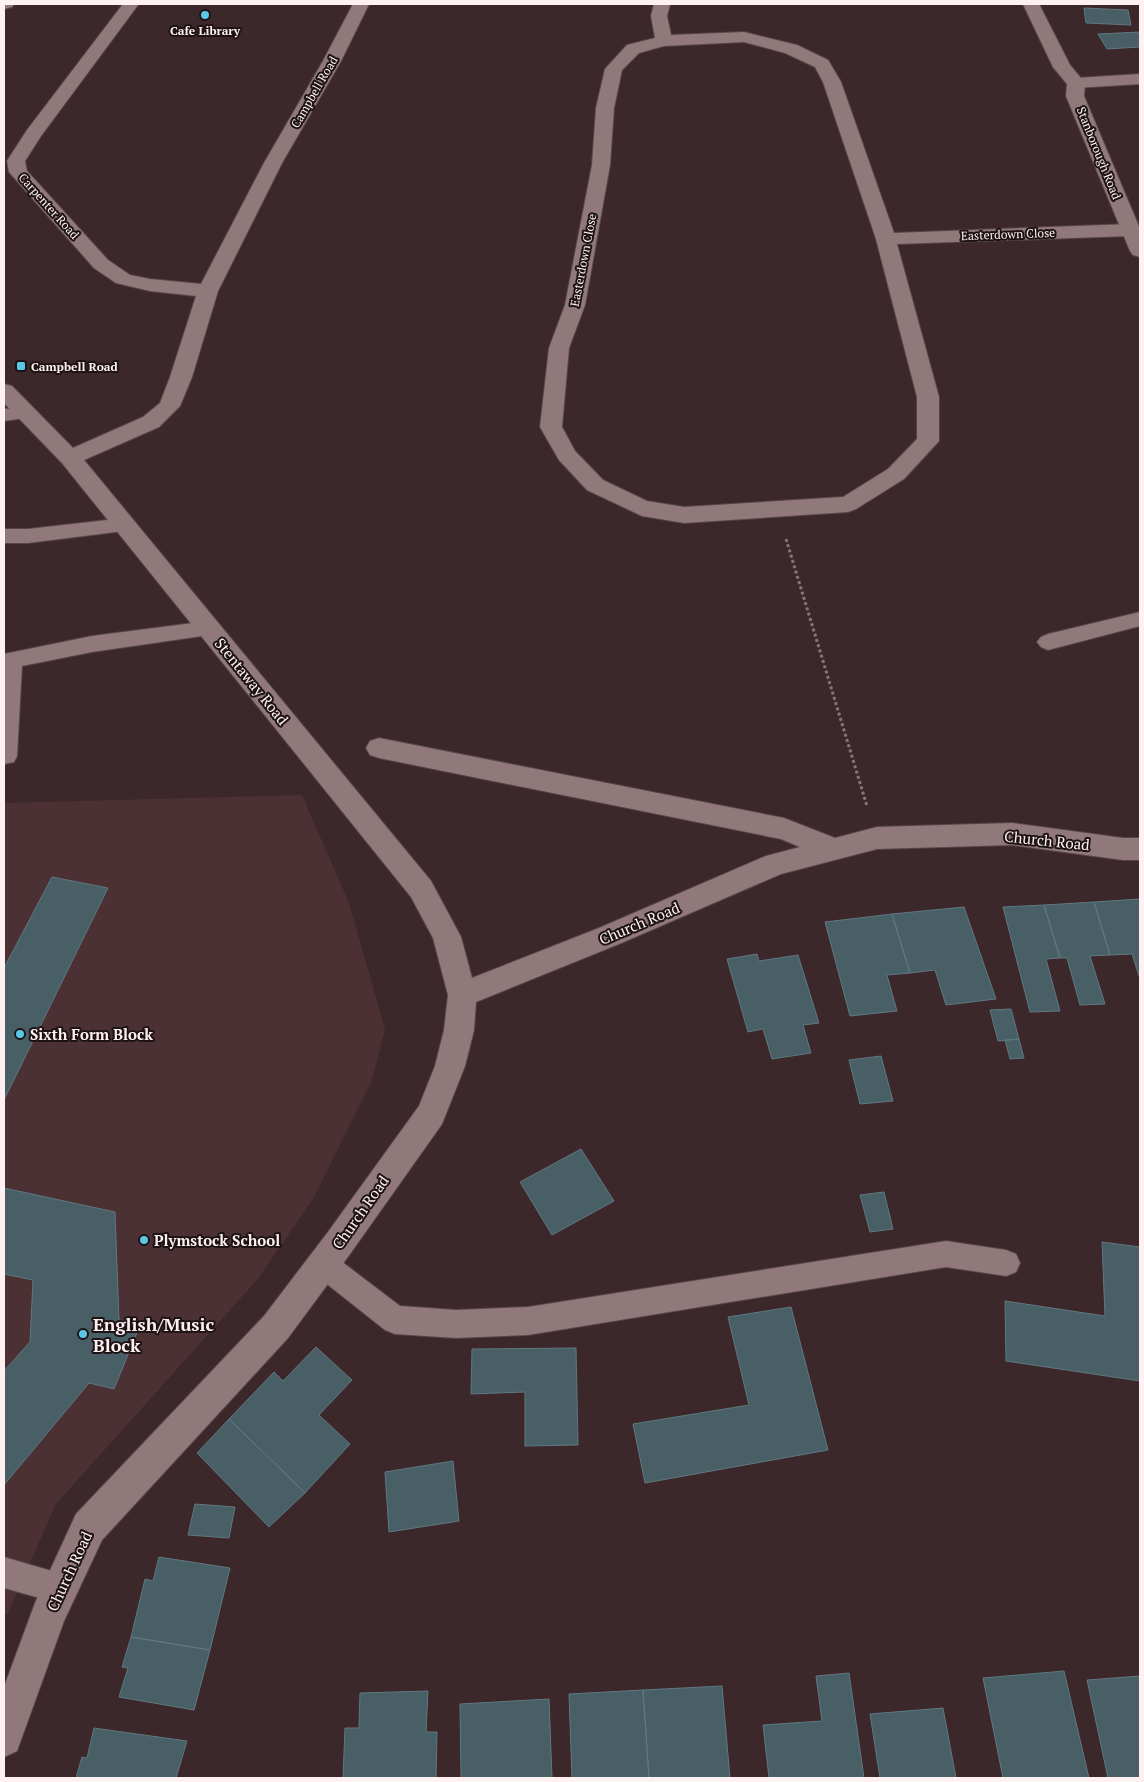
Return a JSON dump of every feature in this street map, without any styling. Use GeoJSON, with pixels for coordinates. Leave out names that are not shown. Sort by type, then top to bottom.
{"type":"FeatureCollection","features":[{"type":"Feature","properties":{"kind":"street","name":"Carpenter Road"},"geometry":{"type":"LineString","coordinates":[[128,4],[33,134],[16,161],[18,172],[101,264],[123,279],[150,285],[208,291]]}},
{"type":"Feature","properties":{"kind":"street","name":"Campbell Road"},"geometry":{"type":"LineString","coordinates":[[70,458],[152,422],[169,406],[181,377],[208,291],[273,163],[332,61],[360,4]]}},
{"type":"Feature","properties":{"kind":"street"},"geometry":{"type":"LineString","coordinates":[[662,4],[659,16],[664,41]]}},
{"type":"Feature","properties":{"kind":"street"},"geometry":{"type":"LineString","coordinates":[[1030,4],[1062,67],[1076,83],[1140,79]]}},
{"type":"Feature","properties":{"kind":"street","name":"Easterdown Close"},"geometry":{"type":"LineString","coordinates":[[702,38],[744,38],[791,49],[822,64],[832,82],[886,239],[928,397],[928,441],[896,474],[848,504],[684,515],[642,508],[595,485],[567,455],[551,427],[559,348],[575,305],[601,165],[605,108],[614,69],[632,50],[664,41],[702,38]]}},
{"type":"Feature","properties":{"kind":"street","name":"Stanborough Road"},"geometry":{"type":"LineString","coordinates":[[1076,83],[1075,96],[1140,251]]}},
{"type":"Feature","properties":{"kind":"street","name":"Easterdown Close"},"geometry":{"type":"LineString","coordinates":[[886,239],[1130,230]]}},
{"type":"Feature","properties":{"kind":"street","name":"Stentaway Road"},"geometry":{"type":"LineString","coordinates":[[4,391],[15,414],[70,458],[421,889],[448,937],[462,995]]}},
{"type":"Feature","properties":{"kind":"street"},"geometry":{"type":"LineString","coordinates":[[379,748],[784,828],[834,849]]}},
{"type":"Feature","properties":{"kind":"street","name":"Church Road"},"geometry":{"type":"LineString","coordinates":[[4,1738],[48,1616],[89,1527],[276,1327],[430,1114],[452,1057],[459,1030],[462,995],[609,936],[776,864],[876,838],[1012,834],[1123,849],[1140,849]]}},
{"type":"Feature","properties":{"kind":"lane"},"geometry":{"type":"LineString","coordinates":[[4,536],[28,536],[124,525]]}},
{"type":"Feature","properties":{"kind":"lane"},"geometry":{"type":"LineString","coordinates":[[1048,642],[1140,619]]}},
{"type":"Feature","properties":{"kind":"lane"},"geometry":{"type":"LineString","coordinates":[[6,756],[8,698],[12,660],[92,644],[210,629]]}},
{"type":"Feature","properties":{"kind":"lane"},"geometry":{"type":"LineString","coordinates":[[323,1264],[395,1320],[456,1324],[528,1321],[946,1254],[1006,1263]]}},
{"type":"Feature","properties":{"kind":"lane"},"geometry":{"type":"LineString","coordinates":[[4,1573],[61,1588]]}},
{"type":"Feature","properties":{"kind":"path"},"geometry":{"type":"LineString","coordinates":[[777,508],[876,838]]}},
{"type":"Feature","properties":{"kind":"shaded area","name":"Plymstock School"},"geometry":{"type":"Polygon","coordinates":[[[302,795],[349,903],[385,1029],[372,1080],[313,1199],[257,1280],[56,1504],[7,1615],[4,1614],[4,803],[302,795]]]}},
{"type":"Feature","properties":{"kind":"building"},"geometry":{"type":"Polygon","coordinates":[[[1084,8],[1128,10],[1131,25],[1086,23],[1084,8]]]}},
{"type":"Feature","properties":{"kind":"building"},"geometry":{"type":"Polygon","coordinates":[[[1140,32],[1140,47],[1107,49],[1098,34],[1140,32]]]}},
{"type":"Feature","properties":{"kind":"building","name":"Sixth Form Block"},"geometry":{"type":"Polygon","coordinates":[[[52,877],[108,888],[4,1100],[4,968],[52,877]]]}},
{"type":"Feature","properties":{"kind":"building"},"geometry":{"type":"Polygon","coordinates":[[[1140,899],[1140,979],[1132,954],[1110,955],[1094,902],[1140,899]]]}},
{"type":"Feature","properties":{"kind":"building"},"geometry":{"type":"Polygon","coordinates":[[[1094,902],[1110,955],[1090,956],[1105,1004],[1080,1005],[1067,958],[1060,958],[1044,905],[1094,902]]]}},
{"type":"Feature","properties":{"kind":"building"},"geometry":{"type":"Polygon","coordinates":[[[1044,905],[1060,958],[1046,959],[1060,1011],[1030,1012],[1003,907],[1044,905]]]}},
{"type":"Feature","properties":{"kind":"building"},"geometry":{"type":"Polygon","coordinates":[[[964,907],[996,999],[946,1005],[935,970],[910,973],[892,914],[964,907]]]}},
{"type":"Feature","properties":{"kind":"building"},"geometry":{"type":"Polygon","coordinates":[[[892,914],[910,973],[887,975],[897,1011],[850,1016],[825,922],[892,914]]]}},
{"type":"Feature","properties":{"kind":"building"},"geometry":{"type":"Polygon","coordinates":[[[757,954],[759,961],[798,955],[819,1023],[803,1025],[811,1053],[772,1059],[763,1029],[748,1032],[727,959],[757,954]]]}},
{"type":"Feature","properties":{"kind":"building"},"geometry":{"type":"Polygon","coordinates":[[[1011,1009],[1019,1039],[998,1041],[990,1010],[1011,1009]]]}},
{"type":"Feature","properties":{"kind":"building"},"geometry":{"type":"Polygon","coordinates":[[[1019,1039],[1024,1058],[1010,1059],[1005,1040],[1019,1039]]]}},
{"type":"Feature","properties":{"kind":"building"},"geometry":{"type":"Polygon","coordinates":[[[881,1056],[893,1101],[860,1104],[849,1060],[881,1056]]]}},
{"type":"Feature","properties":{"kind":"building"},"geometry":{"type":"Polygon","coordinates":[[[581,1149],[614,1201],[552,1235],[520,1182],[581,1149]]]}},
{"type":"Feature","properties":{"kind":"building","name":"English/Music Block"},"geometry":{"type":"Polygon","coordinates":[[[4,1188],[115,1212],[119,1320],[140,1325],[114,1389],[89,1383],[4,1485],[4,1371],[30,1342],[33,1280],[4,1274],[4,1188]]]}},
{"type":"Feature","properties":{"kind":"building"},"geometry":{"type":"Polygon","coordinates":[[[884,1192],[893,1229],[870,1232],[860,1195],[884,1192]]]}},
{"type":"Feature","properties":{"kind":"building"},"geometry":{"type":"Polygon","coordinates":[[[1102,1242],[1140,1247],[1140,1381],[1006,1361],[1005,1301],[1105,1316],[1102,1242]]]}},
{"type":"Feature","properties":{"kind":"building"},"geometry":{"type":"Polygon","coordinates":[[[791,1307],[828,1450],[645,1483],[633,1424],[749,1405],[728,1317],[791,1307]]]}},
{"type":"Feature","properties":{"kind":"building"},"geometry":{"type":"Polygon","coordinates":[[[316,1347],[352,1380],[319,1415],[350,1444],[305,1493],[229,1419],[274,1372],[283,1381],[316,1347]]]}},
{"type":"Feature","properties":{"kind":"building"},"geometry":{"type":"Polygon","coordinates":[[[576,1348],[578,1445],[525,1446],[525,1392],[471,1394],[472,1349],[576,1348]]]}},
{"type":"Feature","properties":{"kind":"building"},"geometry":{"type":"Polygon","coordinates":[[[229,1419],[305,1493],[269,1527],[197,1453],[229,1419]]]}},
{"type":"Feature","properties":{"kind":"building"},"geometry":{"type":"Polygon","coordinates":[[[453,1461],[459,1521],[389,1532],[385,1472],[453,1461]]]}},
{"type":"Feature","properties":{"kind":"building"},"geometry":{"type":"Polygon","coordinates":[[[195,1504],[235,1507],[229,1538],[188,1535],[195,1504]]]}},
{"type":"Feature","properties":{"kind":"building"},"geometry":{"type":"Polygon","coordinates":[[[159,1557],[230,1568],[210,1650],[131,1637],[145,1579],[153,1581],[159,1557]]]}},
{"type":"Feature","properties":{"kind":"building"},"geometry":{"type":"Polygon","coordinates":[[[131,1637],[210,1650],[194,1710],[119,1697],[128,1668],[122,1667],[131,1637]]]}},
{"type":"Feature","properties":{"kind":"building"},"geometry":{"type":"Polygon","coordinates":[[[1064,1671],[1089,1778],[1003,1778],[983,1678],[1064,1671]]]}},
{"type":"Feature","properties":{"kind":"building"},"geometry":{"type":"Polygon","coordinates":[[[849,1673],[864,1778],[769,1778],[763,1725],[822,1721],[816,1676],[849,1673]]]}},
{"type":"Feature","properties":{"kind":"building"},"geometry":{"type":"Polygon","coordinates":[[[1140,1676],[1140,1778],[1108,1778],[1087,1680],[1140,1676]]]}},
{"type":"Feature","properties":{"kind":"building"},"geometry":{"type":"Polygon","coordinates":[[[722,1686],[730,1778],[649,1778],[643,1690],[722,1686]]]}},
{"type":"Feature","properties":{"kind":"building"},"geometry":{"type":"Polygon","coordinates":[[[643,1690],[649,1778],[572,1778],[569,1694],[643,1690]]]}},
{"type":"Feature","properties":{"kind":"building"},"geometry":{"type":"Polygon","coordinates":[[[428,1691],[426,1732],[437,1732],[436,1778],[343,1778],[345,1728],[359,1728],[360,1693],[428,1691]]]}},
{"type":"Feature","properties":{"kind":"building"},"geometry":{"type":"Polygon","coordinates":[[[549,1699],[552,1778],[461,1778],[460,1704],[549,1699]]]}},
{"type":"Feature","properties":{"kind":"building"},"geometry":{"type":"Polygon","coordinates":[[[943,1708],[956,1778],[880,1778],[870,1714],[943,1708]]]}},
{"type":"Feature","properties":{"kind":"building"},"geometry":{"type":"Polygon","coordinates":[[[94,1728],[187,1741],[176,1778],[76,1778],[82,1757],[87,1758],[94,1728]]]}},
{"type":"Feature","properties":{"kind":"place","name":"Cafe Library"},"geometry":{"type":"Point","coordinates":[205,15]}},
{"type":"Feature","properties":{"kind":"place","name":"Campbell Road"},"geometry":{"type":"Point","coordinates":[21,366]}},
{"type":"Feature","properties":{"kind":"place","name":"Sixth Form Block"},"geometry":{"type":"Point","coordinates":[20,1034]}},
{"type":"Feature","properties":{"kind":"place","name":"Plymstock School"},"geometry":{"type":"Point","coordinates":[144,1240]}},
{"type":"Feature","properties":{"kind":"place","name":"English/Music Block"},"geometry":{"type":"Point","coordinates":[83,1334]}}]}
